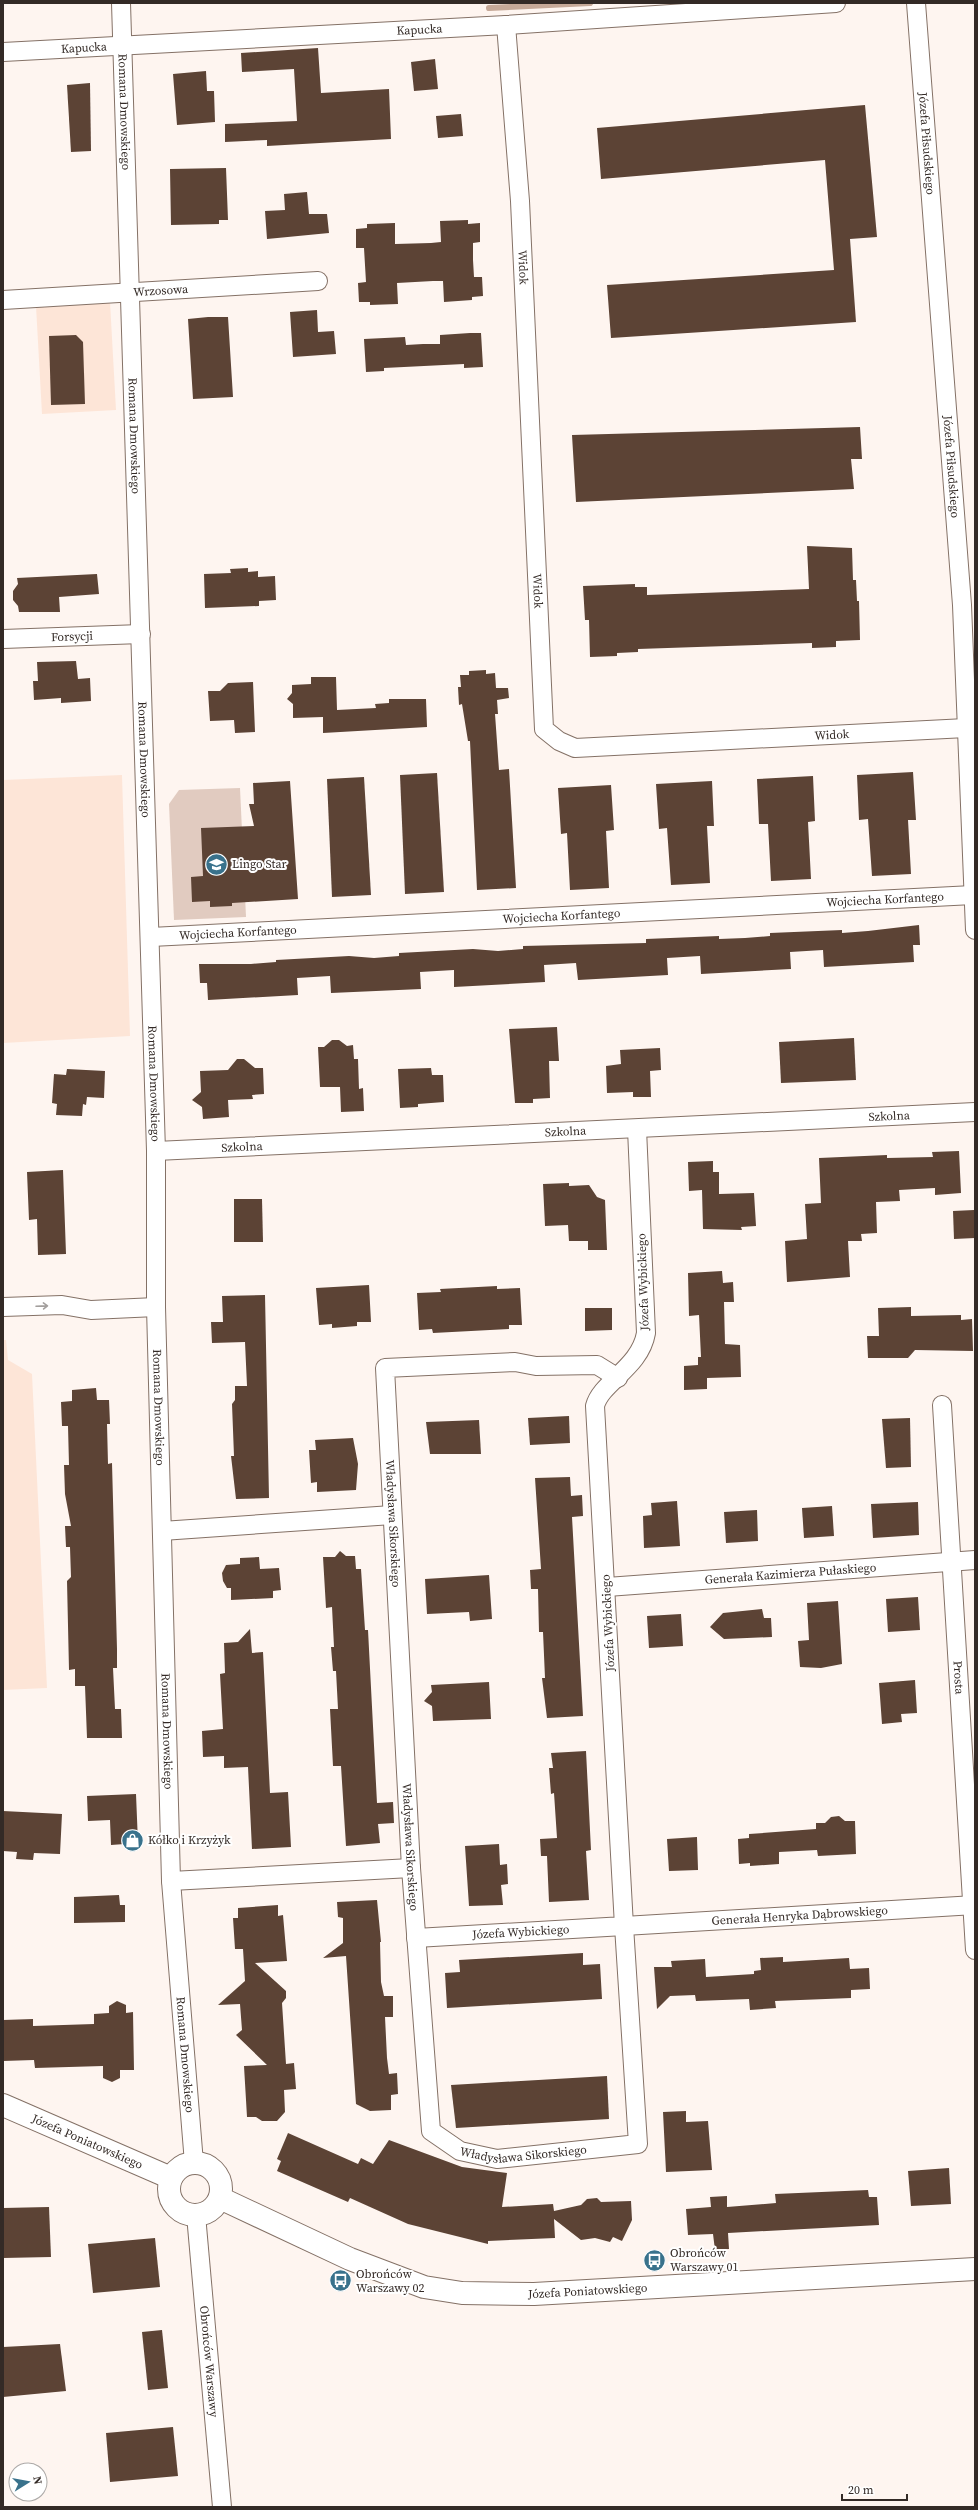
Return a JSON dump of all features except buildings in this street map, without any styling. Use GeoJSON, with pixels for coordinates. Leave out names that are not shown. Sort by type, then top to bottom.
{"type":"FeatureCollection","features":[{"type":"Feature","properties":{"kind":"street","name":"Romana Dmowskiego"},"geometry":{"type":"LineString","coordinates":[[121,3],[156,1151],[156,1307],[170,1881],[194,2162]]}},
{"type":"Feature","properties":{"kind":"street","name":"Kapucka"},"geometry":{"type":"LineString","coordinates":[[3,52],[506,25],[836,3]]}},
{"type":"Feature","properties":{"kind":"street","name":"Józefa Piłsudskiego"},"geometry":{"type":"LineString","coordinates":[[916,3],[962,605],[975,930]]}},
{"type":"Feature","properties":{"kind":"street","name":"Widok"},"geometry":{"type":"LineString","coordinates":[[506,25],[520,202],[544,729],[559,741],[575,748],[966,728]]}},
{"type":"Feature","properties":{"kind":"street","name":"Wrzosowa"},"geometry":{"type":"LineString","coordinates":[[3,300],[130,294],[318,281]]}},
{"type":"Feature","properties":{"kind":"street","name":"Forsycji"},"geometry":{"type":"LineString","coordinates":[[3,639],[141,634]]}},
{"type":"Feature","properties":{"kind":"street","name":"Wojciecha Korfantego"},"geometry":{"type":"LineString","coordinates":[[150,937],[973,895]]}},
{"type":"Feature","properties":{"kind":"street","name":"Szkolna"},"geometry":{"type":"LineString","coordinates":[[156,1151],[975,1112]]}},
{"type":"Feature","properties":{"kind":"street","name":"Józefa Wybickiego"},"geometry":{"type":"LineString","coordinates":[[416,1938],[624,1926],[595,1406],[602,1393],[618,1378],[638,1354],[646,1333],[637,1129]]}},
{"type":"Feature","properties":{"kind":"street"},"geometry":{"type":"LineString","coordinates":[[3,1307],[62,1305],[91,1310],[156,1307]]}},
{"type":"Feature","properties":{"kind":"street","name":"Władysława Sikorskiego"},"geometry":{"type":"LineString","coordinates":[[618,1378],[602,1367],[590,1364],[536,1366],[515,1362],[385,1368],[411,1868],[431,2131],[460,2151],[497,2159],[638,2144],[624,1926]]}},
{"type":"Feature","properties":{"kind":"street","name":"Prosta"},"geometry":{"type":"LineString","coordinates":[[942,1405],[974,1905],[975,1950]]}},
{"type":"Feature","properties":{"kind":"street"},"geometry":{"type":"LineString","coordinates":[[162,1531],[392,1515]]}},
{"type":"Feature","properties":{"kind":"street","name":"Generała Kazimierza Pułaskiego"},"geometry":{"type":"LineString","coordinates":[[606,1588],[975,1560]]}},
{"type":"Feature","properties":{"kind":"street"},"geometry":{"type":"LineString","coordinates":[[170,1881],[411,1868]]}},
{"type":"Feature","properties":{"kind":"street","name":"Generała Henryka Dąbrowskiego"},"geometry":{"type":"LineString","coordinates":[[624,1926],[974,1905]]}},
{"type":"Feature","properties":{"kind":"street","name":"Józefa Poniatowskiego"},"geometry":{"type":"LineString","coordinates":[[3,2105],[171,2178]]}},
{"type":"Feature","properties":{"kind":"street"},"geometry":{"type":"LineString","coordinates":[[194,2162],[210,2167],[216,2173],[220,2181],[220,2198],[209,2211],[196,2215],[185,2213],[172,2202],[169,2186],[171,2178],[180,2167],[194,2162]]}},
{"type":"Feature","properties":{"kind":"street","name":"Józefa Poniatowskiego"},"geometry":{"type":"LineString","coordinates":[[220,2198],[382,2272],[424,2287],[462,2293],[534,2294],[975,2269]]}},
{"type":"Feature","properties":{"kind":"street","name":"Obrońców Warszawy"},"geometry":{"type":"LineString","coordinates":[[196,2215],[222,2507]]}},
{"type":"Feature","properties":{"kind":"shaded area"},"geometry":{"type":"Polygon","coordinates":[[[110,302],[116,410],[42,414],[36,306],[110,302]]]}},
{"type":"Feature","properties":{"kind":"shaded area"},"geometry":{"type":"Polygon","coordinates":[[[122,775],[130,1036],[3,1043],[3,780],[122,775]]]}},
{"type":"Feature","properties":{"kind":"shaded area"},"geometry":{"type":"Polygon","coordinates":[[[240,788],[246,917],[174,920],[169,804],[179,790],[240,788]]]}},
{"type":"Feature","properties":{"kind":"shaded area"},"geometry":{"type":"Polygon","coordinates":[[[3,1340],[6,1340],[8,1360],[32,1374],[47,1688],[3,1690],[3,1340]]]}},
{"type":"Feature","properties":{"kind":"waterway"},"geometry":{"type":"LineString","coordinates":[[489,8],[590,3]]}},
{"type":"Feature","properties":{"kind":"place","name":"Lingo Star"},"geometry":{"type":"Point","coordinates":[216,864]}},
{"type":"Feature","properties":{"kind":"place","name":"Kółko i Krzyżyk"},"geometry":{"type":"Point","coordinates":[133,1840]}},
{"type":"Feature","properties":{"kind":"place","name":"Obrońców Warszawy 01"},"geometry":{"type":"Point","coordinates":[654,2260]}},
{"type":"Feature","properties":{"kind":"place","name":"Obrońców Warszawy 02"},"geometry":{"type":"Point","coordinates":[341,2281]}}]}
